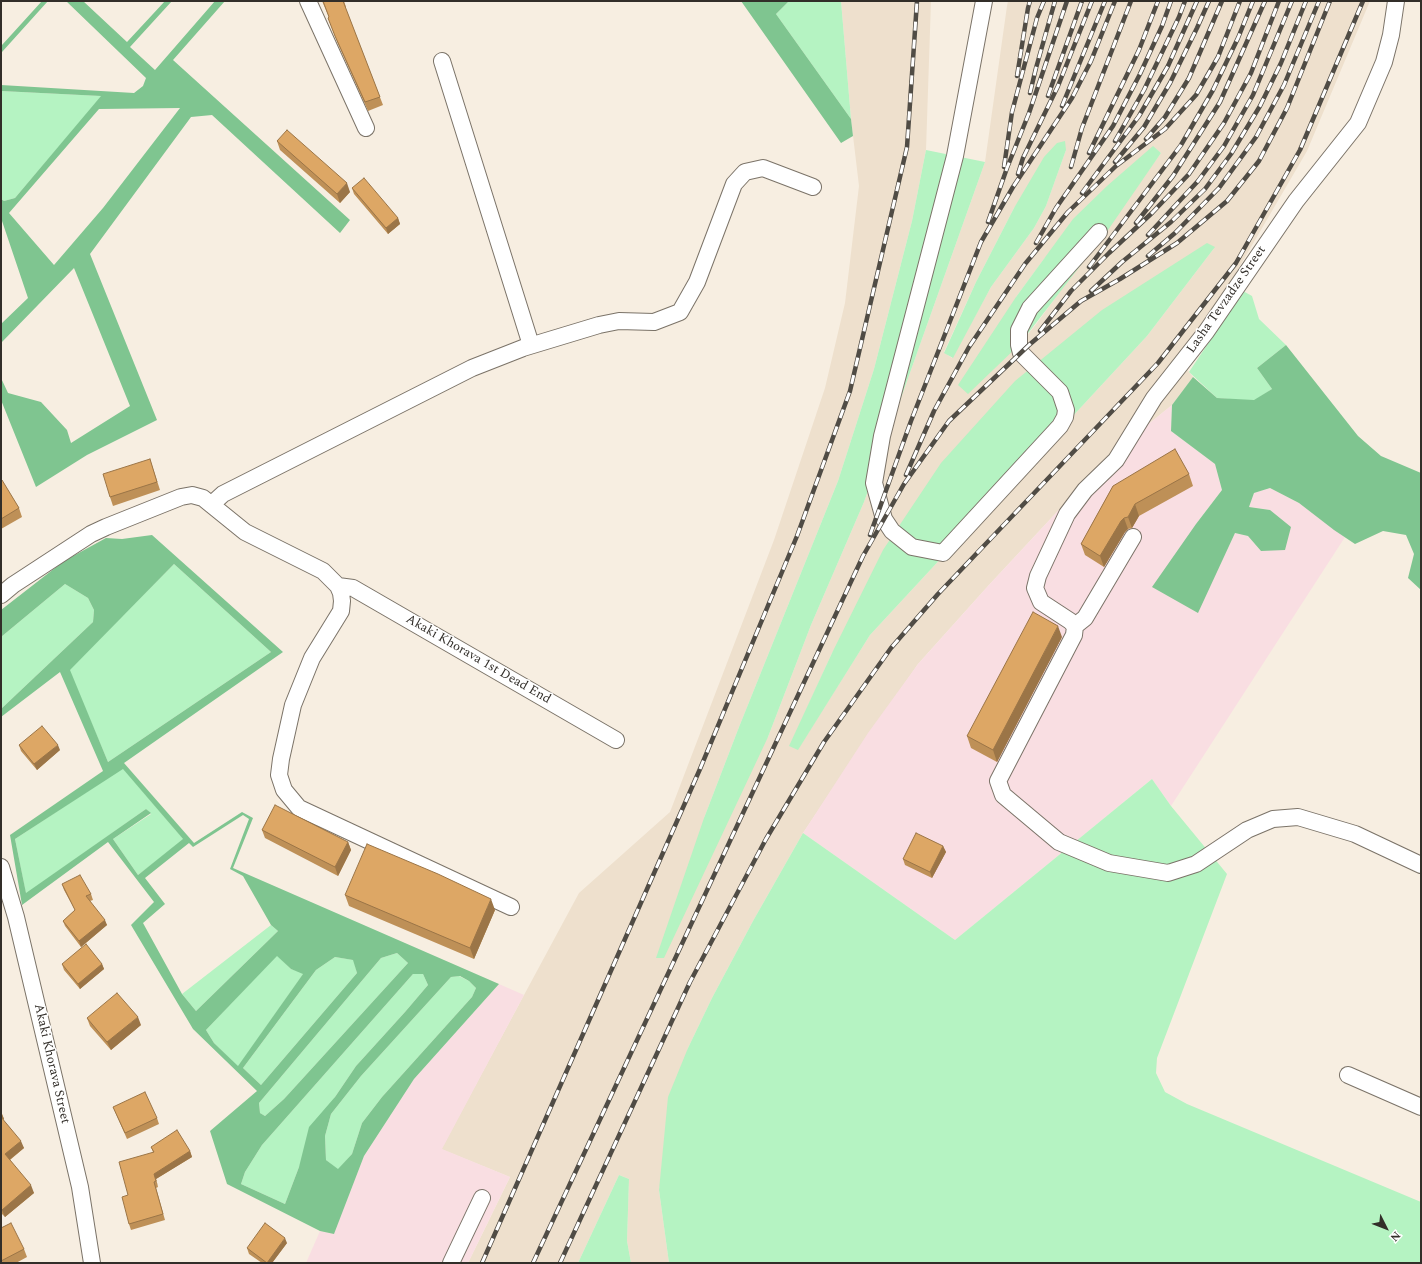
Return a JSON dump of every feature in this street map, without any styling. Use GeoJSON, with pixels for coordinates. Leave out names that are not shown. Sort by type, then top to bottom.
{"type":"FeatureCollection","features":[{"type":"Feature","properties":{"kind":"street"},"geometry":{"type":"LineString","coordinates":[[308,1],[366,128]]}},
{"type":"Feature","properties":{"kind":"street"},"geometry":{"type":"LineString","coordinates":[[984,1],[955,156],[882,436],[874,483],[884,519],[892,531],[912,547],[943,553],[1060,426],[1065,417],[1066,410],[1060,392],[1021,352],[1019,345],[1019,330],[1030,308],[1099,232]]}},
{"type":"Feature","properties":{"kind":"street","name":"Lasha Tevzadze Street"},"geometry":{"type":"LineString","coordinates":[[1075,626],[1070,621],[1041,602],[1035,588],[1038,576],[1067,514],[1085,490],[1116,460],[1154,398],[1206,332],[1296,201],[1358,123],[1384,62],[1391,35],[1396,1]]}},
{"type":"Feature","properties":{"kind":"street"},"geometry":{"type":"LineString","coordinates":[[442,61],[531,345]]}},
{"type":"Feature","properties":{"kind":"street"},"geometry":{"type":"LineString","coordinates":[[212,504],[223,494],[472,368],[531,345],[599,325],[619,321],[654,322],[680,312],[697,282],[734,184],[745,172],[762,168],[813,187]]}},
{"type":"Feature","properties":{"kind":"street"},"geometry":{"type":"LineString","coordinates":[[1,595],[91,534],[181,497],[198,496],[204,498],[245,532],[323,571],[338,586],[341,593],[341,611],[312,658],[293,705],[281,759],[280,775],[284,790],[299,808],[511,907]]}},
{"type":"Feature","properties":{"kind":"street"},"geometry":{"type":"LineString","coordinates":[[1134,537],[1085,618],[1075,626],[1074,635],[998,781],[1003,795],[1059,842],[1109,863],[1168,873],[1196,864],[1247,830],[1273,819],[1298,817],[1355,834],[1421,865]]}},
{"type":"Feature","properties":{"kind":"street","name":"Akaki Khorava 1st Dead End"},"geometry":{"type":"LineString","coordinates":[[338,586],[353,588],[616,740]]}},
{"type":"Feature","properties":{"kind":"street","name":"Akaki Khorava Street"},"geometry":{"type":"LineString","coordinates":[[1,867],[16,917],[80,1187],[92,1263]]}},
{"type":"Feature","properties":{"kind":"street"},"geometry":{"type":"LineString","coordinates":[[1348,1074],[1421,1107]]}},
{"type":"Feature","properties":{"kind":"street"},"geometry":{"type":"LineString","coordinates":[[451,1263],[482,1198]]}},
{"type":"Feature","properties":{"kind":"shaded area"},"geometry":{"type":"Polygon","coordinates":[[[841,1],[931,1],[926,150],[912,221],[874,369],[838,481],[704,818],[768,737],[811,625],[864,502],[985,162],[1008,1],[1370,1],[1307,151],[1230,283],[1178,356],[1193,377],[1172,405],[1109,456],[918,664],[803,833],[753,921],[712,998],[688,1048],[659,1190],[669,1263],[631,1263],[627,1241],[629,1179],[619,1175],[578,1263],[468,1263],[510,1177],[441,1149],[579,893],[670,812],[774,540],[825,388],[845,303],[859,186],[851,119],[841,1]],[[1153,147],[1044,259],[1016,297],[1019,345],[1037,323],[1161,153],[1153,147]],[[1066,150],[1014,208],[976,282],[944,352],[952,358],[991,287],[1034,228],[1046,206],[1066,150]],[[1215,247],[832,653],[790,746],[798,749],[870,635],[1147,336],[1215,247]]]}},
{"type":"Feature","properties":{"kind":"shaded area"},"geometry":{"type":"Polygon","coordinates":[[[1172,405],[1171,431],[1215,464],[1222,490],[1196,524],[1197,612],[1235,533],[1248,536],[1261,551],[1270,510],[1249,507],[1254,493],[1270,488],[1299,503],[1345,537],[1171,806],[1152,779],[955,940],[803,833],[868,733],[918,664],[1109,456],[1172,405]]]}},
{"type":"Feature","properties":{"kind":"shaded area"},"geometry":{"type":"Polygon","coordinates":[[[499,984],[524,995],[442,1149],[510,1177],[468,1263],[306,1263],[320,1231],[334,1233],[364,1156],[414,1079],[499,984]]]}},
{"type":"Feature","properties":{"kind":"green space"},"geometry":{"type":"Polygon","coordinates":[[[42,1],[48,1],[2,52],[1,45],[42,1]]]}},
{"type":"Feature","properties":{"kind":"green space"},"geometry":{"type":"Polygon","coordinates":[[[66,1],[83,1],[127,42],[165,1],[172,1],[130,47],[155,70],[215,1],[225,1],[173,60],[350,220],[340,233],[212,115],[191,117],[90,254],[157,420],[87,455],[36,487],[1,400],[1,378],[8,393],[41,402],[67,430],[71,443],[130,406],[74,268],[1,343],[1,324],[28,298],[1,218],[1,199],[4,201],[15,198],[101,96],[1,91],[1,85],[134,93],[143,86],[146,78],[66,1]],[[180,108],[99,109],[9,213],[54,265],[103,208],[180,108]]]}},
{"type":"Feature","properties":{"kind":"green space"},"geometry":{"type":"Polygon","coordinates":[[[741,1],[789,1],[776,14],[851,119],[853,136],[841,143],[741,1]]]}},
{"type":"Feature","properties":{"kind":"green space"},"geometry":{"type":"Polygon","coordinates":[[[789,1],[841,1],[851,119],[776,14],[789,1]]]}},
{"type":"Feature","properties":{"kind":"green space"},"geometry":{"type":"Polygon","coordinates":[[[1,91],[102,96],[15,198],[4,201],[1,199],[1,91]]]}},
{"type":"Feature","properties":{"kind":"green space"},"geometry":{"type":"Polygon","coordinates":[[[1065,141],[1066,150],[1046,206],[1034,228],[991,287],[953,358],[944,353],[976,282],[1014,208],[1044,157],[1057,143],[1065,141]]]}},
{"type":"Feature","properties":{"kind":"green space"},"geometry":{"type":"Polygon","coordinates":[[[1153,146],[1161,153],[1108,230],[1019,345],[968,394],[958,385],[1016,297],[1073,219],[1107,186],[1153,146]]]}},
{"type":"Feature","properties":{"kind":"green space"},"geometry":{"type":"Polygon","coordinates":[[[926,150],[985,162],[864,502],[811,625],[768,737],[664,958],[656,958],[704,818],[838,481],[874,369],[912,221],[926,150]]]}},
{"type":"Feature","properties":{"kind":"green space"},"geometry":{"type":"Polygon","coordinates":[[[1207,243],[1215,247],[1147,336],[870,635],[798,750],[789,746],[832,653],[883,550],[941,463],[1015,381],[1102,310],[1207,243]]]}},
{"type":"Feature","properties":{"kind":"green space"},"geometry":{"type":"Polygon","coordinates":[[[1243,291],[1252,296],[1259,319],[1286,345],[1257,368],[1272,389],[1254,401],[1217,398],[1189,372],[1243,291]]]}},
{"type":"Feature","properties":{"kind":"green space"},"geometry":{"type":"Polygon","coordinates":[[[1286,345],[1358,436],[1381,456],[1421,473],[1421,590],[1408,578],[1414,554],[1406,535],[1383,531],[1355,544],[1299,503],[1270,488],[1254,493],[1249,507],[1270,510],[1291,527],[1285,550],[1261,551],[1248,536],[1235,533],[1198,613],[1152,587],[1222,490],[1215,464],[1171,431],[1172,405],[1193,377],[1217,398],[1254,400],[1272,389],[1257,368],[1286,345]]]}},
{"type":"Feature","properties":{"kind":"green space"},"geometry":{"type":"Polygon","coordinates":[[[152,535],[283,652],[124,763],[194,843],[242,812],[253,818],[233,868],[499,984],[414,1079],[364,1156],[334,1234],[320,1231],[227,1184],[210,1131],[257,1091],[193,1029],[131,925],[154,902],[108,842],[22,905],[10,835],[103,771],[60,672],[1,717],[1,709],[93,622],[94,610],[88,598],[65,584],[1,637],[1,610],[64,561],[106,538],[122,539],[152,535]],[[174,564],[70,670],[108,762],[271,652],[174,564]],[[123,769],[15,839],[26,893],[146,809],[151,813],[113,839],[138,875],[183,839],[123,769]],[[243,815],[193,847],[189,843],[145,878],[165,904],[143,923],[182,994],[196,1011],[278,931],[271,925],[243,876],[230,869],[249,819],[243,815]],[[397,953],[381,958],[259,1103],[260,1113],[265,1116],[284,1099],[408,963],[397,953]],[[277,956],[206,1030],[214,1043],[238,1066],[303,974],[291,969],[277,956]],[[335,957],[316,970],[243,1068],[261,1085],[357,973],[353,960],[335,957]],[[413,974],[262,1145],[245,1172],[241,1184],[285,1204],[299,1167],[309,1127],[335,1097],[356,1066],[428,985],[423,974],[413,974]],[[460,976],[451,977],[361,1076],[331,1114],[325,1136],[326,1160],[338,1169],[352,1154],[362,1123],[382,1097],[472,997],[476,988],[469,981],[460,976]]]}},
{"type":"Feature","properties":{"kind":"green space"},"geometry":{"type":"Polygon","coordinates":[[[174,564],[271,652],[108,762],[69,670],[174,564]]]}},
{"type":"Feature","properties":{"kind":"green space"},"geometry":{"type":"Polygon","coordinates":[[[65,584],[88,598],[94,610],[93,622],[1,709],[1,637],[65,584]]]}},
{"type":"Feature","properties":{"kind":"green space"},"geometry":{"type":"Polygon","coordinates":[[[123,768],[184,840],[138,875],[113,839],[151,814],[146,809],[26,894],[15,839],[123,768]]]}},
{"type":"Feature","properties":{"kind":"green space"},"geometry":{"type":"Polygon","coordinates":[[[1152,779],[1171,806],[1227,874],[1157,1058],[1156,1073],[1165,1092],[1187,1104],[1421,1202],[1421,1263],[669,1263],[659,1190],[668,1097],[688,1048],[712,998],[753,921],[803,833],[955,940],[1152,779]]]}},
{"type":"Feature","properties":{"kind":"green space"},"geometry":{"type":"Polygon","coordinates":[[[271,925],[278,931],[196,1011],[182,994],[271,925]]]}},
{"type":"Feature","properties":{"kind":"green space"},"geometry":{"type":"Polygon","coordinates":[[[397,953],[408,963],[284,1099],[265,1116],[260,1113],[259,1103],[381,958],[397,953]]]}},
{"type":"Feature","properties":{"kind":"green space"},"geometry":{"type":"Polygon","coordinates":[[[277,955],[291,969],[304,973],[238,1067],[214,1043],[206,1030],[277,955]]]}},
{"type":"Feature","properties":{"kind":"green space"},"geometry":{"type":"Polygon","coordinates":[[[335,957],[354,960],[357,973],[261,1085],[243,1068],[316,970],[335,957]]]}},
{"type":"Feature","properties":{"kind":"green space"},"geometry":{"type":"Polygon","coordinates":[[[413,974],[423,974],[428,985],[356,1066],[335,1097],[299,1167],[285,1204],[241,1184],[245,1172],[262,1145],[413,974]]]}},
{"type":"Feature","properties":{"kind":"green space"},"geometry":{"type":"Polygon","coordinates":[[[459,976],[469,981],[476,988],[472,997],[382,1097],[362,1123],[352,1154],[338,1170],[326,1160],[325,1136],[331,1114],[361,1076],[451,977],[459,976]]]}},
{"type":"Feature","properties":{"kind":"green space"},"geometry":{"type":"Polygon","coordinates":[[[619,1175],[629,1179],[627,1241],[631,1263],[578,1263],[619,1175]]]}},
{"type":"Feature","properties":{"kind":"building"},"geometry":{"type":"Polygon","coordinates":[[[323,1],[343,1],[380,97],[365,102],[335,36],[323,1]]]}},
{"type":"Feature","properties":{"kind":"building"},"geometry":{"type":"Polygon","coordinates":[[[287,130],[347,183],[337,194],[277,141],[287,130]]]}},
{"type":"Feature","properties":{"kind":"building"},"geometry":{"type":"Polygon","coordinates":[[[364,178],[398,218],[386,228],[352,188],[364,178]]]}},
{"type":"Feature","properties":{"kind":"building"},"geometry":{"type":"Polygon","coordinates":[[[1175,449],[1189,474],[1135,504],[1128,517],[1121,521],[1100,556],[1081,544],[1113,486],[1175,449]]]}},
{"type":"Feature","properties":{"kind":"building"},"geometry":{"type":"Polygon","coordinates":[[[150,459],[157,482],[110,497],[103,474],[150,459]]]}},
{"type":"Feature","properties":{"kind":"building"},"geometry":{"type":"Polygon","coordinates":[[[1,480],[19,508],[1,519],[1,480]]]}},
{"type":"Feature","properties":{"kind":"building"},"geometry":{"type":"Polygon","coordinates":[[[1033,612],[1058,626],[993,750],[967,736],[1033,612]]]}},
{"type":"Feature","properties":{"kind":"building"},"geometry":{"type":"Polygon","coordinates":[[[42,726],[58,745],[34,764],[19,745],[42,726]]]}},
{"type":"Feature","properties":{"kind":"building"},"geometry":{"type":"Polygon","coordinates":[[[275,805],[348,842],[335,867],[262,830],[275,805]]]}},
{"type":"Feature","properties":{"kind":"building"},"geometry":{"type":"Polygon","coordinates":[[[916,833],[943,846],[930,872],[903,859],[916,833]]]}},
{"type":"Feature","properties":{"kind":"building"},"geometry":{"type":"Polygon","coordinates":[[[367,844],[438,874],[491,899],[470,948],[345,895],[367,844]]]}},
{"type":"Feature","properties":{"kind":"building"},"geometry":{"type":"Polygon","coordinates":[[[80,875],[91,894],[86,896],[105,920],[79,941],[63,921],[75,910],[62,884],[80,875]]]}},
{"type":"Feature","properties":{"kind":"building"},"geometry":{"type":"Polygon","coordinates":[[[86,944],[102,964],[78,984],[62,964],[86,944]]]}},
{"type":"Feature","properties":{"kind":"building"},"geometry":{"type":"Polygon","coordinates":[[[117,993],[138,1017],[107,1042],[87,1018],[117,993]]]}},
{"type":"Feature","properties":{"kind":"building"},"geometry":{"type":"Polygon","coordinates":[[[145,1092],[157,1118],[125,1133],[113,1107],[145,1092]]]}},
{"type":"Feature","properties":{"kind":"building"},"geometry":{"type":"Polygon","coordinates":[[[1,1117],[21,1141],[5,1154],[31,1185],[2,1210],[1,1209],[1,1117]]]}},
{"type":"Feature","properties":{"kind":"building"},"geometry":{"type":"Polygon","coordinates":[[[177,1130],[190,1151],[154,1174],[156,1181],[154,1182],[163,1214],[129,1224],[122,1197],[128,1195],[119,1162],[154,1152],[151,1147],[177,1130]]]}},
{"type":"Feature","properties":{"kind":"building"},"geometry":{"type":"Polygon","coordinates":[[[11,1223],[24,1249],[1,1261],[1,1228],[11,1223]]]}},
{"type":"Feature","properties":{"kind":"building"},"geometry":{"type":"Polygon","coordinates":[[[265,1223],[285,1238],[267,1263],[247,1248],[265,1223]]]}},
{"type":"Feature","properties":{"kind":"railway"},"geometry":{"type":"LineString","coordinates":[[482,1263],[700,769],[797,536],[850,391],[907,147],[917,1]]}},
{"type":"Feature","properties":{"kind":"railway"},"geometry":{"type":"LineString","coordinates":[[1017,76],[1030,1]]}},
{"type":"Feature","properties":{"kind":"railway"},"geometry":{"type":"LineString","coordinates":[[1004,167],[1012,112],[1037,18],[1044,1]]}},
{"type":"Feature","properties":{"kind":"railway"},"geometry":{"type":"LineString","coordinates":[[1030,93],[1055,1]]}},
{"type":"Feature","properties":{"kind":"railway"},"geometry":{"type":"LineString","coordinates":[[988,222],[1007,168],[1029,113],[1067,1]]}},
{"type":"Feature","properties":{"kind":"railway"},"geometry":{"type":"LineString","coordinates":[[1048,96],[1082,1]]}},
{"type":"Feature","properties":{"kind":"railway"},"geometry":{"type":"LineString","coordinates":[[1018,174],[1023,158],[1058,86],[1092,1]]}},
{"type":"Feature","properties":{"kind":"railway"},"geometry":{"type":"LineString","coordinates":[[1062,106],[1105,1]]}},
{"type":"Feature","properties":{"kind":"railway"},"geometry":{"type":"LineString","coordinates":[[870,535],[911,421],[981,242],[1013,187],[1072,98],[1091,61],[1115,1]]}},
{"type":"Feature","properties":{"kind":"railway"},"geometry":{"type":"LineString","coordinates":[[1071,167],[1082,128],[1131,1]]}},
{"type":"Feature","properties":{"kind":"railway"},"geometry":{"type":"LineString","coordinates":[[1089,153],[1139,50],[1158,1]]}},
{"type":"Feature","properties":{"kind":"railway"},"geometry":{"type":"LineString","coordinates":[[1036,243],[1056,208],[1113,126],[1140,74],[1162,26],[1171,1]]}},
{"type":"Feature","properties":{"kind":"railway"},"geometry":{"type":"LineString","coordinates":[[1115,141],[1144,90],[1179,17],[1185,1]]}},
{"type":"Feature","properties":{"kind":"railway"},"geometry":{"type":"LineString","coordinates":[[1082,193],[1139,116],[1168,66],[1197,1]]}},
{"type":"Feature","properties":{"kind":"railway"},"geometry":{"type":"LineString","coordinates":[[1115,162],[1144,127],[1170,83],[1209,1]]}},
{"type":"Feature","properties":{"kind":"railway"},"geometry":{"type":"LineString","coordinates":[[1146,139],[1165,117],[1189,78],[1222,1]]}},
{"type":"Feature","properties":{"kind":"railway"},"geometry":{"type":"LineString","coordinates":[[906,475],[934,411],[969,347],[1025,264],[1068,212],[1116,166],[1165,129],[1196,95],[1218,57],[1240,1]]}},
{"type":"Feature","properties":{"kind":"railway"},"geometry":{"type":"LineString","coordinates":[[1089,267],[1181,145],[1213,90],[1238,38],[1253,1]]}},
{"type":"Feature","properties":{"kind":"railway"},"geometry":{"type":"LineString","coordinates":[[1136,223],[1173,176],[1220,102],[1265,1]]}},
{"type":"Feature","properties":{"kind":"railway"},"geometry":{"type":"LineString","coordinates":[[1040,331],[1071,291],[1152,213],[1189,174],[1224,123],[1251,73],[1279,1]]}},
{"type":"Feature","properties":{"kind":"railway"},"geometry":{"type":"LineString","coordinates":[[1148,235],[1198,181],[1224,146],[1253,95],[1292,1]]}},
{"type":"Feature","properties":{"kind":"railway"},"geometry":{"type":"LineString","coordinates":[[1091,291],[1122,262],[1171,222],[1205,189],[1231,154],[1260,106],[1281,63],[1306,1]]}},
{"type":"Feature","properties":{"kind":"railway"},"geometry":{"type":"LineString","coordinates":[[1148,256],[1175,233],[1219,188],[1256,137],[1284,85],[1319,1]]}},
{"type":"Feature","properties":{"kind":"railway"},"geometry":{"type":"LineString","coordinates":[[533,1263],[863,556],[904,484],[949,421],[1029,345],[1081,301],[1120,279],[1177,243],[1227,201],[1259,161],[1287,108],[1330,1]]}},
{"type":"Feature","properties":{"kind":"railway"},"geometry":{"type":"LineString","coordinates":[[560,1263],[690,982],[766,839],[824,742],[891,648],[938,594],[1158,363],[1236,263],[1300,150],[1363,1]]}}]}
